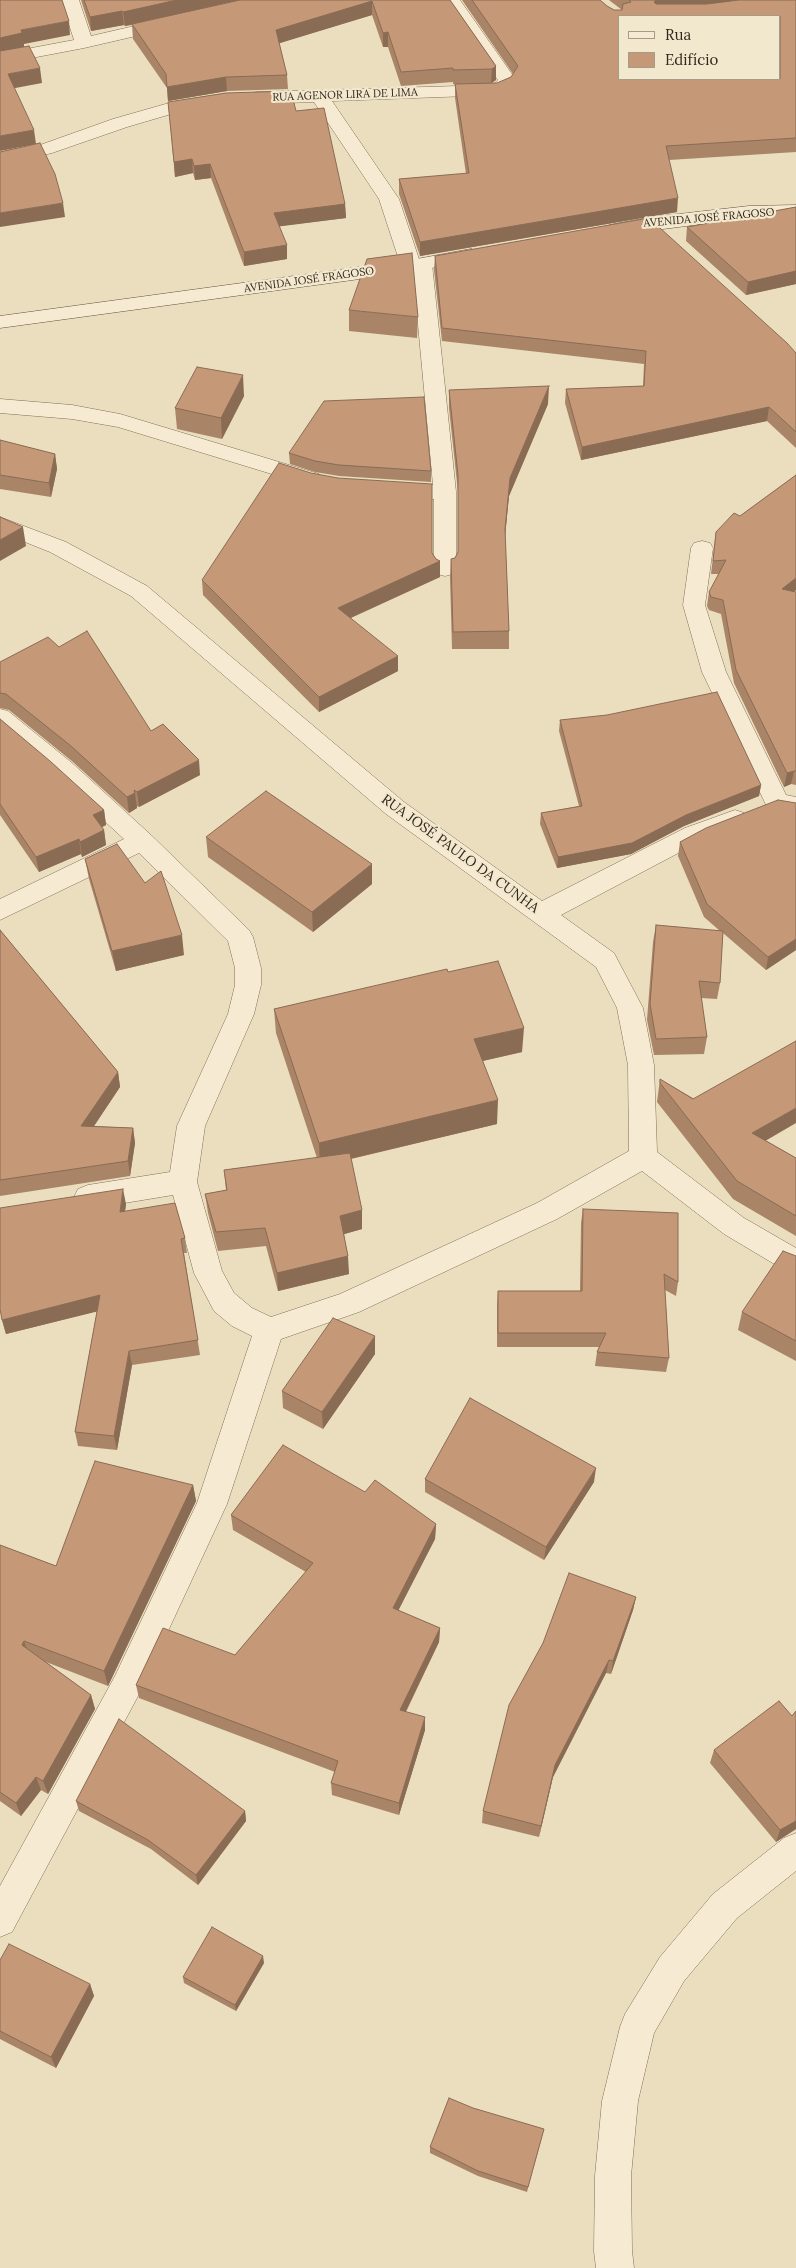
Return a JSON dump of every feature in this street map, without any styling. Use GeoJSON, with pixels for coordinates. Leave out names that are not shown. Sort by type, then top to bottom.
{"type":"FeatureCollection","features":[{"type":"Feature","properties":{"kind":"street"},"geometry":{"type":"LineString","coordinates":[[70,0],[84,43]]}},
{"type":"Feature","properties":{"kind":"street","name":"RUA AGENOR LIRA DE LIMA"},"geometry":{"type":"LineString","coordinates":[[0,159],[44,149],[176,107],[227,100],[496,90],[503,86],[507,80],[451,0]]}},
{"type":"Feature","properties":{"kind":"street"},"geometry":{"type":"LineString","coordinates":[[0,59],[84,43],[186,19]]}},
{"type":"Feature","properties":{"kind":"street"},"geometry":{"type":"LineString","coordinates":[[319,96],[390,199],[416,265],[445,492],[445,569]]}},
{"type":"Feature","properties":{"kind":"street","name":"AVENIDA JOSÉ FRAGOSO"},"geometry":{"type":"LineString","coordinates":[[594,233],[652,223],[749,212],[796,211]]}},
{"type":"Feature","properties":{"kind":"street"},"geometry":{"type":"LineString","coordinates":[[652,223],[673,242]]}},
{"type":"Feature","properties":{"kind":"street","name":"AVENIDA JOSÉ FRAGOSO"},"geometry":{"type":"LineString","coordinates":[[0,322],[416,265],[489,252]]}},
{"type":"Feature","properties":{"kind":"street"},"geometry":{"type":"LineString","coordinates":[[0,406],[72,412],[120,421],[330,484]]}},
{"type":"Feature","properties":{"kind":"street"},"geometry":{"type":"LineString","coordinates":[[380,489],[445,492]]}},
{"type":"Feature","properties":{"kind":"street","name":"RUA JOSÉ PAULO DA CUNHA"},"geometry":{"type":"LineString","coordinates":[[0,524],[58,546],[139,591],[395,808],[606,960],[630,1008],[641,1064],[643,1157]]}},
{"type":"Feature","properties":{"kind":"street"},"geometry":{"type":"LineString","coordinates":[[542,913],[694,834],[790,801],[714,672],[694,605],[702,548]]}},
{"type":"Feature","properties":{"kind":"street"},"geometry":{"type":"LineString","coordinates":[[0,717],[63,769],[142,841],[240,937],[248,968],[248,985],[240,1014],[192,1126],[183,1182],[208,1273],[224,1302],[242,1317],[269,1330],[349,1303],[463,1252],[547,1211],[643,1157],[734,1226],[796,1262]]}},
{"type":"Feature","properties":{"kind":"street"},"geometry":{"type":"LineString","coordinates":[[0,910],[142,841]]}},
{"type":"Feature","properties":{"kind":"street"},"geometry":{"type":"LineString","coordinates":[[67,1200],[183,1182]]}},
{"type":"Feature","properties":{"kind":"street"},"geometry":{"type":"LineString","coordinates":[[0,1920],[126,1687],[212,1504],[269,1330]]}},
{"type":"Feature","properties":{"kind":"street"},"geometry":{"type":"LineString","coordinates":[[615,2268],[612,2176],[620,2101],[638,2026],[672,1970],[725,1906],[796,1850]]}},
{"type":"Feature","properties":{"kind":"building"},"geometry":{"type":"Polygon","coordinates":[[[0,0],[62,0],[69,21],[21,30],[22,33],[0,38],[0,0]]]}},
{"type":"Feature","properties":{"kind":"building"},"geometry":{"type":"Polygon","coordinates":[[[84,0],[177,0],[90,17],[84,0]]]}},
{"type":"Feature","properties":{"kind":"building"},"geometry":{"type":"Polygon","coordinates":[[[240,0],[450,0],[496,66],[492,69],[453,70],[453,68],[401,72],[388,32],[383,33],[372,1],[276,30],[287,75],[226,77],[167,87],[166,74],[132,24],[240,0]]]}},
{"type":"Feature","properties":{"kind":"building"},"geometry":{"type":"Polygon","coordinates":[[[472,0],[600,0],[614,10],[622,10],[623,4],[631,2],[629,0],[656,0],[654,2],[656,4],[707,4],[739,0],[796,0],[796,138],[666,146],[678,198],[420,242],[399,179],[469,173],[455,84],[497,83],[511,77],[518,66],[472,0]]]}},
{"type":"Feature","properties":{"kind":"building"},"geometry":{"type":"Polygon","coordinates":[[[29,46],[40,68],[8,74],[34,130],[0,136],[0,51],[29,46]]]}},
{"type":"Feature","properties":{"kind":"building"},"geometry":{"type":"Polygon","coordinates":[[[291,91],[296,111],[324,108],[345,204],[274,213],[287,245],[244,252],[210,164],[194,166],[192,159],[174,162],[168,102],[226,93],[291,91]]]}},
{"type":"Feature","properties":{"kind":"building"},"geometry":{"type":"Polygon","coordinates":[[[40,143],[55,174],[63,203],[0,213],[0,152],[40,143]]]}},
{"type":"Feature","properties":{"kind":"building"},"geometry":{"type":"Polygon","coordinates":[[[796,207],[796,271],[748,282],[687,227],[796,207]]]}},
{"type":"Feature","properties":{"kind":"building"},"geometry":{"type":"Polygon","coordinates":[[[649,218],[796,353],[796,432],[769,407],[582,447],[566,389],[644,386],[646,351],[442,328],[435,256],[649,218]]]}},
{"type":"Feature","properties":{"kind":"building"},"geometry":{"type":"Polygon","coordinates":[[[412,253],[418,317],[349,310],[367,259],[412,253]]]}},
{"type":"Feature","properties":{"kind":"building"},"geometry":{"type":"Polygon","coordinates":[[[197,367],[243,375],[221,418],[175,408],[197,367]]]}},
{"type":"Feature","properties":{"kind":"building"},"geometry":{"type":"Polygon","coordinates":[[[549,386],[510,478],[505,529],[509,631],[453,632],[451,559],[455,558],[458,552],[458,475],[449,390],[549,386]]]}},
{"type":"Feature","properties":{"kind":"building"},"geometry":{"type":"Polygon","coordinates":[[[424,397],[431,471],[339,465],[315,461],[289,453],[324,401],[424,397]]]}},
{"type":"Feature","properties":{"kind":"building"},"geometry":{"type":"Polygon","coordinates":[[[0,440],[55,454],[49,483],[0,475],[0,440]]]}},
{"type":"Feature","properties":{"kind":"building"},"geometry":{"type":"Polygon","coordinates":[[[279,463],[311,473],[338,478],[432,484],[432,553],[440,561],[338,608],[398,656],[319,697],[202,580],[279,463]]]}},
{"type":"Feature","properties":{"kind":"building"},"geometry":{"type":"Polygon","coordinates":[[[796,475],[796,578],[782,589],[796,592],[796,771],[787,773],[736,670],[723,600],[711,597],[709,592],[726,560],[713,561],[716,532],[734,513],[740,516],[796,475]]]}},
{"type":"Feature","properties":{"kind":"building"},"geometry":{"type":"Polygon","coordinates":[[[0,517],[23,527],[0,540],[0,517]]]}},
{"type":"Feature","properties":{"kind":"building"},"geometry":{"type":"Polygon","coordinates":[[[87,631],[151,731],[163,724],[199,760],[137,792],[134,790],[135,793],[127,797],[71,746],[6,694],[0,693],[0,662],[48,637],[59,647],[87,631]]]}},
{"type":"Feature","properties":{"kind":"building"},"geometry":{"type":"Polygon","coordinates":[[[717,692],[761,785],[686,815],[632,843],[558,857],[541,813],[582,806],[560,720],[607,715],[717,692]]]}},
{"type":"Feature","properties":{"kind":"building"},"geometry":{"type":"Polygon","coordinates":[[[0,719],[104,810],[93,815],[104,830],[80,842],[79,839],[36,857],[0,804],[0,719]]]}},
{"type":"Feature","properties":{"kind":"building"},"geometry":{"type":"Polygon","coordinates":[[[266,791],[372,864],[312,912],[206,837],[266,791]]]}},
{"type":"Feature","properties":{"kind":"building"},"geometry":{"type":"Polygon","coordinates":[[[778,800],[796,803],[796,939],[768,957],[707,904],[680,842],[706,828],[778,800]]]}},
{"type":"Feature","properties":{"kind":"building"},"geometry":{"type":"Polygon","coordinates":[[[117,844],[145,883],[161,871],[182,935],[112,951],[85,859],[117,844]]]}},
{"type":"Feature","properties":{"kind":"building"},"geometry":{"type":"Polygon","coordinates":[[[656,925],[723,931],[720,983],[699,981],[707,1037],[656,1039],[650,1004],[656,925]]]}},
{"type":"Feature","properties":{"kind":"building"},"geometry":{"type":"Polygon","coordinates":[[[0,930],[118,1072],[81,1126],[133,1128],[128,1161],[0,1180],[0,930]]]}},
{"type":"Feature","properties":{"kind":"building"},"geometry":{"type":"Polygon","coordinates":[[[498,961],[524,1028],[474,1039],[498,1100],[319,1143],[274,1009],[447,969],[448,972],[498,961]]]}},
{"type":"Feature","properties":{"kind":"building"},"geometry":{"type":"Polygon","coordinates":[[[796,1041],[796,1108],[752,1133],[796,1158],[796,1216],[737,1181],[660,1083],[660,1079],[693,1099],[796,1041]]]}},
{"type":"Feature","properties":{"kind":"building"},"geometry":{"type":"Polygon","coordinates":[[[350,1153],[362,1210],[340,1216],[348,1256],[277,1273],[265,1228],[216,1232],[205,1194],[227,1190],[224,1170],[350,1153]]]}},
{"type":"Feature","properties":{"kind":"building"},"geometry":{"type":"Polygon","coordinates":[[[123,1189],[120,1212],[175,1203],[185,1238],[181,1239],[198,1340],[129,1351],[114,1436],[75,1432],[100,1295],[2,1320],[0,1309],[0,1208],[123,1189]]]}},
{"type":"Feature","properties":{"kind":"building"},"geometry":{"type":"Polygon","coordinates":[[[583,1209],[678,1213],[678,1282],[664,1274],[669,1358],[597,1352],[606,1333],[498,1333],[498,1291],[582,1291],[583,1209]]]}},
{"type":"Feature","properties":{"kind":"building"},"geometry":{"type":"Polygon","coordinates":[[[783,1251],[796,1256],[796,1341],[742,1312],[783,1251]]]}},
{"type":"Feature","properties":{"kind":"building"},"geometry":{"type":"Polygon","coordinates":[[[333,1318],[375,1336],[322,1412],[282,1391],[333,1318]]]}},
{"type":"Feature","properties":{"kind":"building"},"geometry":{"type":"Polygon","coordinates":[[[470,1398],[596,1468],[546,1547],[425,1479],[470,1398]]]}},
{"type":"Feature","properties":{"kind":"building"},"geometry":{"type":"Polygon","coordinates":[[[283,1445],[365,1492],[375,1480],[436,1524],[393,1608],[440,1628],[400,1710],[425,1717],[399,1803],[331,1783],[338,1761],[136,1685],[163,1628],[235,1655],[313,1563],[231,1515],[283,1445]]]}},
{"type":"Feature","properties":{"kind":"building"},"geometry":{"type":"Polygon","coordinates":[[[95,1461],[193,1485],[104,1671],[24,1641],[22,1645],[91,1695],[43,1781],[36,1777],[16,1803],[0,1792],[0,1545],[56,1566],[95,1461]]]}},
{"type":"Feature","properties":{"kind":"building"},"geometry":{"type":"Polygon","coordinates":[[[569,1573],[636,1597],[613,1661],[609,1660],[555,1765],[541,1826],[483,1811],[509,1705],[543,1643],[569,1573]]]}},
{"type":"Feature","properties":{"kind":"building"},"geometry":{"type":"Polygon","coordinates":[[[779,1701],[792,1716],[796,1711],[796,1821],[780,1830],[714,1750],[779,1701]]]}},
{"type":"Feature","properties":{"kind":"building"},"geometry":{"type":"Polygon","coordinates":[[[119,1719],[245,1811],[196,1875],[148,1840],[76,1801],[119,1719]]]}},
{"type":"Feature","properties":{"kind":"building"},"geometry":{"type":"Polygon","coordinates":[[[212,1927],[263,1956],[235,2005],[183,1977],[212,1927]]]}},
{"type":"Feature","properties":{"kind":"building"},"geometry":{"type":"Polygon","coordinates":[[[9,1944],[90,1984],[51,2057],[0,2031],[0,1960],[9,1944]]]}},
{"type":"Feature","properties":{"kind":"building"},"geometry":{"type":"Polygon","coordinates":[[[449,2098],[473,2108],[544,2129],[528,2187],[478,2171],[430,2147],[449,2098]]]}}]}
